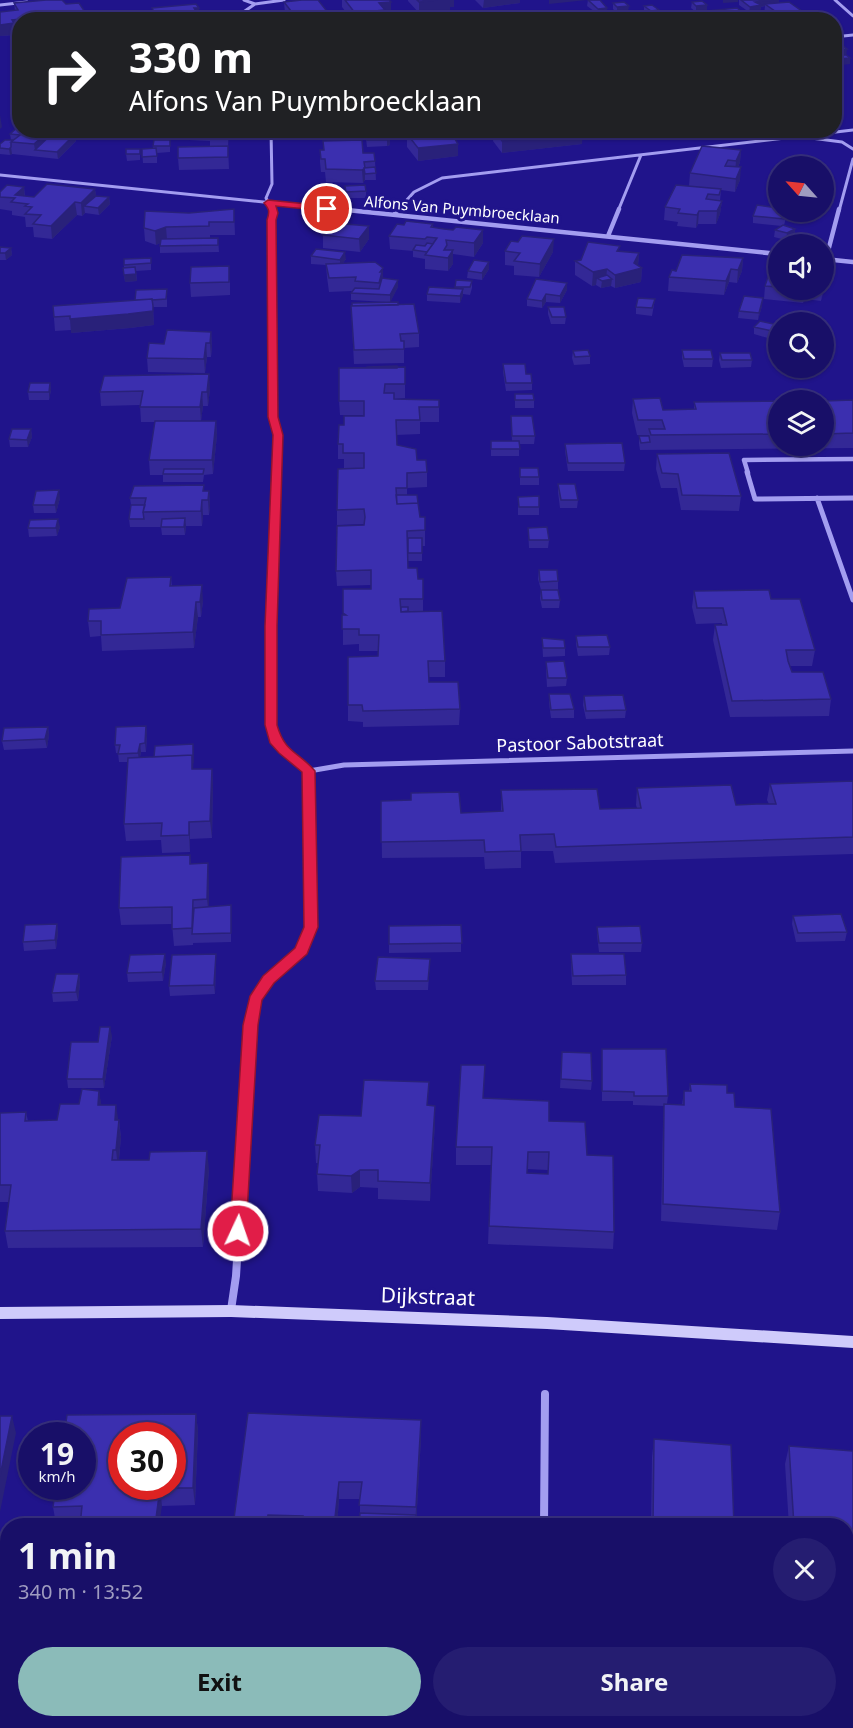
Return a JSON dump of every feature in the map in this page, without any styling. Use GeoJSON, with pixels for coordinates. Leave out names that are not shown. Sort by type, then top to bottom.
{"type":"FeatureCollection","features":[{"type":"Feature","properties":{"kind":"main road","name":"Dijkstraat"},"geometry":{"type":"LineString","coordinates":[[0,1313],[231,1311],[546,1323],[853,1342]]}},
{"type":"Feature","properties":{"kind":"street"},"geometry":{"type":"LineString","coordinates":[[244,0],[255,4]]}},
{"type":"Feature","properties":{"kind":"street"},"geometry":{"type":"LineString","coordinates":[[243,12],[255,4],[284,0]]}},
{"type":"Feature","properties":{"kind":"street"},"geometry":{"type":"LineString","coordinates":[[837,0],[853,16]]}},
{"type":"Feature","properties":{"kind":"street"},"geometry":{"type":"LineString","coordinates":[[0,5],[29,2]]}},
{"type":"Feature","properties":{"kind":"street"},"geometry":{"type":"LineString","coordinates":[[231,1311],[236,1276],[250,1025],[255,999],[268,979],[302,951],[311,927],[309,771],[284,751],[275,740],[271,725],[271,626],[278,435],[273,417],[271,220],[274,213],[266,198],[272,184],[271,138]]}},
{"type":"Feature","properties":{"kind":"street"},"geometry":{"type":"LineString","coordinates":[[394,215],[417,189],[442,178],[784,138]]}},
{"type":"Feature","properties":{"kind":"street"},"geometry":{"type":"LineString","coordinates":[[805,138],[842,142],[853,149]]}},
{"type":"Feature","properties":{"kind":"street"},"geometry":{"type":"LineString","coordinates":[[608,236],[641,155]]}},
{"type":"Feature","properties":{"kind":"street"},"geometry":{"type":"LineString","coordinates":[[832,234],[853,159]]}},
{"type":"Feature","properties":{"kind":"street","name":"Alfons Van Puymbroecklaan"},"geometry":{"type":"LineString","coordinates":[[0,175],[156,189],[268,203],[768,253]]}},
{"type":"Feature","properties":{"kind":"street"},"geometry":{"type":"LineString","coordinates":[[834,260],[853,262]]}},
{"type":"Feature","properties":{"kind":"street"},"geometry":{"type":"LineString","coordinates":[[853,459],[744,460],[755,499],[853,498]]}},
{"type":"Feature","properties":{"kind":"street"},"geometry":{"type":"LineString","coordinates":[[817,498],[853,600]]}},
{"type":"Feature","properties":{"kind":"street","name":"Pastoor Sabotstraat"},"geometry":{"type":"LineString","coordinates":[[309,771],[344,765],[853,751]]}},
{"type":"Feature","properties":{"kind":"street"},"geometry":{"type":"LineString","coordinates":[[544,1518],[545,1394]]}},
{"type":"Feature","properties":{"kind":"building"},"geometry":{"type":"Polygon","coordinates":[[[62,0],[66,4],[79,3],[85,12],[12,12],[12,23],[0,25],[0,12],[18,10],[14,3],[62,0]]]}},
{"type":"Feature","properties":{"kind":"building"},"geometry":{"type":"Polygon","coordinates":[[[318,0],[328,12],[292,12],[284,2],[318,0]]]}},
{"type":"Feature","properties":{"kind":"building"},"geometry":{"type":"Polygon","coordinates":[[[345,0],[389,0],[391,2],[379,3],[385,10],[354,12],[345,0]]]}},
{"type":"Feature","properties":{"kind":"building"},"geometry":{"type":"Polygon","coordinates":[[[588,0],[600,0],[607,8],[598,9],[588,0]]]}},
{"type":"Feature","properties":{"kind":"building"},"geometry":{"type":"Polygon","coordinates":[[[741,0],[773,0],[755,2],[761,5],[750,7],[741,0]]]}},
{"type":"Feature","properties":{"kind":"building"},"geometry":{"type":"Polygon","coordinates":[[[702,1],[707,5],[696,6],[692,2],[702,1]]]}},
{"type":"Feature","properties":{"kind":"building"},"geometry":{"type":"Polygon","coordinates":[[[624,2],[629,6],[617,7],[613,3],[624,2]]]}},
{"type":"Feature","properties":{"kind":"building"},"geometry":{"type":"Polygon","coordinates":[[[789,2],[803,12],[776,12],[765,4],[789,2]]]}},
{"type":"Feature","properties":{"kind":"building"},"geometry":{"type":"Polygon","coordinates":[[[196,4],[199,8],[194,8],[196,12],[154,12],[152,8],[196,4]]]}},
{"type":"Feature","properties":{"kind":"building"},"geometry":{"type":"Polygon","coordinates":[[[652,5],[659,10],[651,11],[644,6],[652,5]]]}},
{"type":"Feature","properties":{"kind":"building"},"geometry":{"type":"Polygon","coordinates":[[[737,8],[742,12],[696,12],[737,8]]]}},
{"type":"Feature","properties":{"kind":"building"},"geometry":{"type":"Polygon","coordinates":[[[16,138],[41,138],[34,144],[11,142],[16,138]]]}},
{"type":"Feature","properties":{"kind":"building"},"geometry":{"type":"Polygon","coordinates":[[[48,138],[71,138],[57,152],[35,150],[48,138]]]}},
{"type":"Feature","properties":{"kind":"building"},"geometry":{"type":"Polygon","coordinates":[[[367,138],[390,138],[387,140],[367,140],[367,138]]]}},
{"type":"Feature","properties":{"kind":"building"},"geometry":{"type":"Polygon","coordinates":[[[410,138],[454,138],[458,144],[418,148],[410,138]]]}},
{"type":"Feature","properties":{"kind":"building"},"geometry":{"type":"Polygon","coordinates":[[[500,138],[529,138],[502,141],[500,138]]]}},
{"type":"Feature","properties":{"kind":"building"},"geometry":{"type":"Polygon","coordinates":[[[5,140],[13,140],[9,149],[0,148],[0,144],[5,140]]]}},
{"type":"Feature","properties":{"kind":"building"},"geometry":{"type":"Polygon","coordinates":[[[154,140],[170,140],[170,146],[153,146],[154,140]]]}},
{"type":"Feature","properties":{"kind":"building"},"geometry":{"type":"Polygon","coordinates":[[[362,140],[363,153],[374,153],[375,161],[364,162],[365,168],[362,170],[326,169],[325,159],[321,159],[320,150],[324,150],[323,141],[362,140]]]}},
{"type":"Feature","properties":{"kind":"building"},"geometry":{"type":"Polygon","coordinates":[[[228,146],[228,157],[178,158],[178,147],[228,146]]]}},
{"type":"Feature","properties":{"kind":"building"},"geometry":{"type":"Polygon","coordinates":[[[702,146],[741,150],[736,161],[728,160],[725,166],[741,167],[736,179],[690,173],[702,146]]]}},
{"type":"Feature","properties":{"kind":"building"},"geometry":{"type":"Polygon","coordinates":[[[156,148],[157,156],[142,157],[142,149],[156,148]]]}},
{"type":"Feature","properties":{"kind":"building"},"geometry":{"type":"Polygon","coordinates":[[[126,149],[140,149],[140,154],[126,154],[126,149]]]}},
{"type":"Feature","properties":{"kind":"building"},"geometry":{"type":"Polygon","coordinates":[[[375,167],[376,173],[365,174],[364,168],[375,167]]]}},
{"type":"Feature","properties":{"kind":"building"},"geometry":{"type":"Polygon","coordinates":[[[47,184],[95,189],[81,203],[75,202],[51,226],[33,224],[41,215],[25,214],[32,207],[25,206],[28,204],[11,202],[15,198],[0,197],[0,192],[7,185],[24,187],[15,195],[34,197],[47,184]]]}},
{"type":"Feature","properties":{"kind":"building"},"geometry":{"type":"Polygon","coordinates":[[[365,185],[366,191],[346,192],[345,186],[365,185]]]}},
{"type":"Feature","properties":{"kind":"building"},"geometry":{"type":"Polygon","coordinates":[[[676,185],[721,189],[719,195],[708,194],[706,199],[722,201],[717,211],[699,211],[697,215],[678,213],[680,209],[665,207],[676,185]]]}},
{"type":"Feature","properties":{"kind":"building"},"geometry":{"type":"Polygon","coordinates":[[[96,196],[109,197],[98,208],[84,206],[96,196]]]}},
{"type":"Feature","properties":{"kind":"building"},"geometry":{"type":"Polygon","coordinates":[[[757,205],[768,207],[768,217],[753,216],[757,205]]]}},
{"type":"Feature","properties":{"kind":"building"},"geometry":{"type":"Polygon","coordinates":[[[234,209],[234,222],[209,222],[209,226],[166,227],[155,231],[144,228],[145,211],[189,213],[234,209]]]}},
{"type":"Feature","properties":{"kind":"building"},"geometry":{"type":"Polygon","coordinates":[[[335,220],[348,221],[346,224],[369,226],[359,239],[323,235],[335,220]]]}},
{"type":"Feature","properties":{"kind":"building"},"geometry":{"type":"Polygon","coordinates":[[[406,221],[433,224],[431,227],[444,229],[453,230],[456,227],[483,230],[474,243],[446,240],[447,245],[444,250],[453,250],[448,258],[425,255],[437,238],[389,236],[397,224],[404,225],[406,221]]]}},
{"type":"Feature","properties":{"kind":"building"},"geometry":{"type":"Polygon","coordinates":[[[783,225],[795,229],[787,233],[775,230],[783,225]]]}},
{"type":"Feature","properties":{"kind":"building"},"geometry":{"type":"Polygon","coordinates":[[[522,236],[554,239],[540,264],[514,261],[520,253],[505,251],[511,241],[518,242],[522,236]]]}},
{"type":"Feature","properties":{"kind":"building"},"geometry":{"type":"Polygon","coordinates":[[[218,238],[218,245],[160,246],[161,239],[218,238]]]}},
{"type":"Feature","properties":{"kind":"building"},"geometry":{"type":"Polygon","coordinates":[[[588,242],[620,246],[617,251],[639,253],[634,263],[642,268],[615,275],[607,269],[593,272],[575,261],[581,260],[588,242]]]}},
{"type":"Feature","properties":{"kind":"building"},"geometry":{"type":"Polygon","coordinates":[[[427,243],[433,244],[427,252],[413,250],[416,245],[425,246],[427,243]]]}},
{"type":"Feature","properties":{"kind":"building"},"geometry":{"type":"Polygon","coordinates":[[[0,247],[11,248],[5,253],[0,253],[0,247]]]}},
{"type":"Feature","properties":{"kind":"building"},"geometry":{"type":"Polygon","coordinates":[[[316,249],[345,252],[340,260],[311,256],[316,249]]]}},
{"type":"Feature","properties":{"kind":"building"},"geometry":{"type":"Polygon","coordinates":[[[682,255],[743,258],[738,270],[731,269],[726,281],[669,277],[672,270],[676,271],[682,255]]]}},
{"type":"Feature","properties":{"kind":"building"},"geometry":{"type":"Polygon","coordinates":[[[151,258],[151,263],[124,265],[124,259],[151,258]]]}},
{"type":"Feature","properties":{"kind":"building"},"geometry":{"type":"Polygon","coordinates":[[[474,260],[489,262],[482,273],[468,271],[474,260]]]}},
{"type":"Feature","properties":{"kind":"building"},"geometry":{"type":"Polygon","coordinates":[[[375,262],[383,268],[380,272],[382,272],[379,283],[355,281],[356,277],[329,278],[326,264],[375,262]]]}},
{"type":"Feature","properties":{"kind":"building"},"geometry":{"type":"Polygon","coordinates":[[[229,266],[229,282],[190,283],[191,267],[229,266]]]}},
{"type":"Feature","properties":{"kind":"building"},"geometry":{"type":"Polygon","coordinates":[[[135,267],[136,274],[124,275],[123,268],[135,267]]]}},
{"type":"Feature","properties":{"kind":"building"},"geometry":{"type":"Polygon","coordinates":[[[607,275],[612,279],[602,281],[597,278],[607,275]]]}},
{"type":"Feature","properties":{"kind":"building"},"geometry":{"type":"Polygon","coordinates":[[[382,278],[398,280],[390,295],[351,293],[355,288],[379,289],[382,278]]]}},
{"type":"Feature","properties":{"kind":"building"},"geometry":{"type":"Polygon","coordinates":[[[536,279],[567,283],[560,296],[546,294],[542,301],[527,299],[536,279]]]}},
{"type":"Feature","properties":{"kind":"building"},"geometry":{"type":"Polygon","coordinates":[[[456,280],[472,281],[470,287],[455,287],[456,280]]]}},
{"type":"Feature","properties":{"kind":"building"},"geometry":{"type":"Polygon","coordinates":[[[429,287],[463,289],[460,296],[427,294],[429,287]]]}},
{"type":"Feature","properties":{"kind":"building"},"geometry":{"type":"Polygon","coordinates":[[[167,289],[166,299],[135,300],[136,290],[167,289]]]}},
{"type":"Feature","properties":{"kind":"building"},"geometry":{"type":"Polygon","coordinates":[[[744,296],[763,298],[759,313],[739,311],[744,296]]]}},
{"type":"Feature","properties":{"kind":"building"},"geometry":{"type":"Polygon","coordinates":[[[638,298],[655,299],[652,308],[636,307],[638,298]]]}},
{"type":"Feature","properties":{"kind":"building"},"geometry":{"type":"Polygon","coordinates":[[[152,299],[153,311],[70,319],[70,316],[54,317],[53,306],[152,299]]]}},
{"type":"Feature","properties":{"kind":"building"},"geometry":{"type":"Polygon","coordinates":[[[398,302],[398,305],[352,306],[352,303],[398,302]]]}},
{"type":"Feature","properties":{"kind":"building"},"geometry":{"type":"Polygon","coordinates":[[[414,304],[419,333],[400,334],[401,341],[404,341],[404,349],[354,350],[351,306],[414,304]]]}},
{"type":"Feature","properties":{"kind":"building"},"geometry":{"type":"Polygon","coordinates":[[[548,307],[564,307],[566,317],[552,317],[548,307]]]}},
{"type":"Feature","properties":{"kind":"building"},"geometry":{"type":"Polygon","coordinates":[[[760,321],[768,323],[768,330],[754,327],[760,321]]]}},
{"type":"Feature","properties":{"kind":"building"},"geometry":{"type":"Polygon","coordinates":[[[167,330],[211,332],[210,343],[206,343],[204,359],[147,358],[149,343],[164,344],[167,330]]]}},
{"type":"Feature","properties":{"kind":"building"},"geometry":{"type":"Polygon","coordinates":[[[588,350],[590,356],[575,357],[573,351],[588,350]]]}},
{"type":"Feature","properties":{"kind":"building"},"geometry":{"type":"Polygon","coordinates":[[[682,350],[711,350],[713,359],[684,359],[682,350]]]}},
{"type":"Feature","properties":{"kind":"building"},"geometry":{"type":"Polygon","coordinates":[[[720,353],[750,353],[752,360],[722,360],[720,353]]]}},
{"type":"Feature","properties":{"kind":"building"},"geometry":{"type":"Polygon","coordinates":[[[503,364],[525,364],[526,374],[531,374],[532,383],[506,383],[503,364]]]}},
{"type":"Feature","properties":{"kind":"building"},"geometry":{"type":"Polygon","coordinates":[[[397,366],[397,368],[367,368],[367,367],[397,366]]]}},
{"type":"Feature","properties":{"kind":"building"},"geometry":{"type":"Polygon","coordinates":[[[405,367],[405,384],[385,384],[384,393],[394,393],[394,399],[439,400],[439,407],[419,407],[420,420],[396,420],[397,445],[416,449],[417,460],[426,460],[427,472],[407,473],[407,488],[396,488],[397,504],[418,503],[420,517],[425,517],[425,530],[407,531],[408,568],[417,568],[418,579],[423,579],[423,599],[400,599],[401,612],[442,611],[445,661],[428,661],[429,682],[458,682],[460,709],[363,711],[362,705],[348,705],[348,657],[378,656],[379,635],[359,635],[359,629],[342,629],[342,615],[346,615],[343,613],[343,589],[371,589],[371,570],[336,571],[337,526],[364,525],[365,517],[364,509],[337,510],[338,469],[364,468],[364,453],[343,453],[343,444],[338,444],[339,425],[344,425],[344,416],[364,416],[364,401],[339,401],[339,368],[405,367]]]}},
{"type":"Feature","properties":{"kind":"building"},"geometry":{"type":"Polygon","coordinates":[[[209,374],[207,392],[202,392],[200,407],[140,407],[143,391],[100,392],[104,376],[209,374]]]}},
{"type":"Feature","properties":{"kind":"building"},"geometry":{"type":"Polygon","coordinates":[[[30,383],[50,383],[49,392],[28,392],[30,383]]]}},
{"type":"Feature","properties":{"kind":"building"},"geometry":{"type":"Polygon","coordinates":[[[515,394],[533,394],[534,400],[515,400],[515,394]]]}},
{"type":"Feature","properties":{"kind":"building"},"geometry":{"type":"Polygon","coordinates":[[[660,398],[663,410],[696,409],[694,402],[768,401],[768,434],[651,435],[649,429],[665,429],[662,420],[638,420],[633,399],[660,398]]]}},
{"type":"Feature","properties":{"kind":"building"},"geometry":{"type":"Polygon","coordinates":[[[853,400],[853,433],[834,434],[834,401],[853,400]]]}},
{"type":"Feature","properties":{"kind":"building"},"geometry":{"type":"Polygon","coordinates":[[[511,416],[532,416],[535,436],[512,436],[511,416]]]}},
{"type":"Feature","properties":{"kind":"building"},"geometry":{"type":"Polygon","coordinates":[[[155,421],[216,421],[212,460],[149,460],[155,421]]]}},
{"type":"Feature","properties":{"kind":"building"},"geometry":{"type":"Polygon","coordinates":[[[12,429],[31,429],[27,440],[9,439],[12,429]]]}},
{"type":"Feature","properties":{"kind":"building"},"geometry":{"type":"Polygon","coordinates":[[[639,436],[649,436],[650,442],[641,443],[639,436]]]}},
{"type":"Feature","properties":{"kind":"building"},"geometry":{"type":"Polygon","coordinates":[[[491,441],[519,441],[520,449],[491,449],[491,441]]]}},
{"type":"Feature","properties":{"kind":"building"},"geometry":{"type":"Polygon","coordinates":[[[622,443],[625,463],[568,463],[565,444],[622,443]]]}},
{"type":"Feature","properties":{"kind":"building"},"geometry":{"type":"Polygon","coordinates":[[[729,453],[741,496],[682,495],[678,474],[662,473],[657,454],[729,453]]]}},
{"type":"Feature","properties":{"kind":"building"},"geometry":{"type":"Polygon","coordinates":[[[520,468],[538,468],[539,477],[520,477],[520,468]]]}},
{"type":"Feature","properties":{"kind":"building"},"geometry":{"type":"Polygon","coordinates":[[[164,469],[204,469],[203,474],[163,474],[164,469]]]}},
{"type":"Feature","properties":{"kind":"building"},"geometry":{"type":"Polygon","coordinates":[[[558,484],[575,484],[578,500],[561,500],[558,484]]]}},
{"type":"Feature","properties":{"kind":"building"},"geometry":{"type":"Polygon","coordinates":[[[204,485],[203,491],[209,491],[208,500],[202,500],[201,511],[143,512],[146,498],[130,498],[134,486],[204,485]]]}},
{"type":"Feature","properties":{"kind":"building"},"geometry":{"type":"Polygon","coordinates":[[[59,490],[55,505],[33,505],[36,491],[59,490]]]}},
{"type":"Feature","properties":{"kind":"building"},"geometry":{"type":"Polygon","coordinates":[[[396,495],[417,495],[418,503],[397,504],[396,495]]]}},
{"type":"Feature","properties":{"kind":"building"},"geometry":{"type":"Polygon","coordinates":[[[539,496],[539,507],[519,507],[518,497],[539,496]]]}},
{"type":"Feature","properties":{"kind":"building"},"geometry":{"type":"Polygon","coordinates":[[[131,505],[145,505],[144,519],[129,519],[131,505]]]}},
{"type":"Feature","properties":{"kind":"building"},"geometry":{"type":"Polygon","coordinates":[[[185,518],[184,527],[161,527],[162,519],[185,518]]]}},
{"type":"Feature","properties":{"kind":"building"},"geometry":{"type":"Polygon","coordinates":[[[58,519],[56,528],[28,528],[30,520],[58,519]]]}},
{"type":"Feature","properties":{"kind":"building"},"geometry":{"type":"Polygon","coordinates":[[[547,527],[549,540],[529,540],[528,528],[547,527]]]}},
{"type":"Feature","properties":{"kind":"building"},"geometry":{"type":"Polygon","coordinates":[[[408,538],[422,538],[422,553],[408,553],[408,538]]]}},
{"type":"Feature","properties":{"kind":"building"},"geometry":{"type":"Polygon","coordinates":[[[539,570],[557,570],[558,581],[540,582],[539,570]]]}},
{"type":"Feature","properties":{"kind":"building"},"geometry":{"type":"Polygon","coordinates":[[[171,577],[170,586],[202,585],[200,602],[196,602],[193,632],[101,635],[101,621],[88,621],[89,609],[120,608],[127,578],[171,577]]]}},
{"type":"Feature","properties":{"kind":"building"},"geometry":{"type":"Polygon","coordinates":[[[541,590],[558,590],[560,600],[542,600],[541,590]]]}},
{"type":"Feature","properties":{"kind":"building"},"geometry":{"type":"Polygon","coordinates":[[[769,590],[771,599],[800,599],[815,650],[786,650],[788,661],[792,672],[823,672],[831,699],[732,701],[715,625],[727,625],[723,608],[697,608],[694,591],[769,590]]]}},
{"type":"Feature","properties":{"kind":"building"},"geometry":{"type":"Polygon","coordinates":[[[401,607],[408,607],[408,611],[401,612],[401,607]]]}},
{"type":"Feature","properties":{"kind":"building"},"geometry":{"type":"Polygon","coordinates":[[[607,635],[610,647],[578,647],[576,636],[607,635]]]}},
{"type":"Feature","properties":{"kind":"building"},"geometry":{"type":"Polygon","coordinates":[[[542,638],[564,640],[565,648],[543,648],[542,638]]]}},
{"type":"Feature","properties":{"kind":"building"},"geometry":{"type":"Polygon","coordinates":[[[564,661],[567,678],[548,678],[546,662],[564,661]]]}},
{"type":"Feature","properties":{"kind":"building"},"geometry":{"type":"Polygon","coordinates":[[[549,694],[570,694],[574,709],[551,710],[549,694]]]}},
{"type":"Feature","properties":{"kind":"building"},"geometry":{"type":"Polygon","coordinates":[[[623,695],[626,710],[586,711],[584,696],[623,695]]]}},
{"type":"Feature","properties":{"kind":"building"},"geometry":{"type":"Polygon","coordinates":[[[146,726],[145,743],[140,744],[138,753],[118,754],[120,745],[115,745],[116,727],[146,726]]]}},
{"type":"Feature","properties":{"kind":"building"},"geometry":{"type":"Polygon","coordinates":[[[48,727],[45,739],[2,741],[4,728],[48,727]]]}},
{"type":"Feature","properties":{"kind":"building"},"geometry":{"type":"Polygon","coordinates":[[[193,744],[193,763],[192,755],[154,757],[155,746],[193,744]]]}},
{"type":"Feature","properties":{"kind":"building"},"geometry":{"type":"Polygon","coordinates":[[[192,755],[192,769],[212,769],[210,821],[189,822],[189,835],[161,836],[162,823],[124,824],[128,758],[192,755]]]}},
{"type":"Feature","properties":{"kind":"building"},"geometry":{"type":"Polygon","coordinates":[[[853,781],[853,837],[556,847],[554,834],[520,835],[521,851],[485,852],[484,840],[381,842],[381,801],[411,800],[411,793],[459,792],[461,813],[503,811],[501,790],[597,789],[600,809],[641,808],[637,788],[731,785],[736,805],[776,804],[770,784],[853,781]]]}},
{"type":"Feature","properties":{"kind":"building"},"geometry":{"type":"Polygon","coordinates":[[[190,855],[190,864],[208,863],[207,899],[193,900],[192,928],[172,929],[172,907],[119,908],[121,857],[190,855]]]}},
{"type":"Feature","properties":{"kind":"building"},"geometry":{"type":"Polygon","coordinates":[[[231,905],[231,933],[192,934],[194,908],[231,905]]]}},
{"type":"Feature","properties":{"kind":"building"},"geometry":{"type":"Polygon","coordinates":[[[841,914],[847,932],[798,933],[793,916],[841,914]]]}},
{"type":"Feature","properties":{"kind":"building"},"geometry":{"type":"Polygon","coordinates":[[[57,924],[55,940],[23,942],[25,925],[57,924]]]}},
{"type":"Feature","properties":{"kind":"building"},"geometry":{"type":"Polygon","coordinates":[[[461,925],[462,943],[389,944],[389,926],[461,925]]]}},
{"type":"Feature","properties":{"kind":"building"},"geometry":{"type":"Polygon","coordinates":[[[640,926],[642,943],[599,943],[597,927],[640,926]]]}},
{"type":"Feature","properties":{"kind":"building"},"geometry":{"type":"Polygon","coordinates":[[[165,954],[162,972],[127,973],[130,955],[165,954]]]}},
{"type":"Feature","properties":{"kind":"building"},"geometry":{"type":"Polygon","coordinates":[[[216,954],[214,985],[169,986],[172,955],[216,954]]]}},
{"type":"Feature","properties":{"kind":"building"},"geometry":{"type":"Polygon","coordinates":[[[571,954],[624,954],[626,975],[573,976],[571,954]]]}},
{"type":"Feature","properties":{"kind":"building"},"geometry":{"type":"Polygon","coordinates":[[[378,957],[430,959],[428,981],[375,981],[378,957]]]}},
{"type":"Feature","properties":{"kind":"building"},"geometry":{"type":"Polygon","coordinates":[[[56,974],[79,974],[76,992],[52,993],[56,974]]]}},
{"type":"Feature","properties":{"kind":"building"},"geometry":{"type":"Polygon","coordinates":[[[100,1027],[110,1027],[103,1079],[67,1079],[71,1042],[98,1042],[100,1027]]]}},
{"type":"Feature","properties":{"kind":"building"},"geometry":{"type":"Polygon","coordinates":[[[602,1049],[666,1049],[668,1096],[634,1096],[634,1092],[602,1091],[602,1049]]]}},
{"type":"Feature","properties":{"kind":"building"},"geometry":{"type":"Polygon","coordinates":[[[562,1052],[591,1053],[592,1081],[561,1079],[562,1052]]]}},
{"type":"Feature","properties":{"kind":"building"},"geometry":{"type":"Polygon","coordinates":[[[461,1065],[485,1065],[483,1098],[549,1101],[549,1121],[585,1122],[587,1155],[613,1156],[614,1232],[489,1226],[492,1147],[456,1147],[461,1065]],[[528,1152],[527,1173],[548,1174],[549,1152],[528,1152]]]}},
{"type":"Feature","properties":{"kind":"building"},"geometry":{"type":"Polygon","coordinates":[[[364,1080],[429,1082],[427,1105],[435,1106],[430,1183],[378,1181],[378,1170],[360,1170],[351,1176],[317,1174],[320,1145],[315,1145],[319,1115],[361,1116],[364,1080]]]}},
{"type":"Feature","properties":{"kind":"building"},"geometry":{"type":"Polygon","coordinates":[[[690,1084],[727,1085],[727,1093],[734,1093],[735,1107],[771,1109],[780,1212],[663,1204],[664,1104],[684,1105],[684,1091],[691,1091],[690,1084]]]}},
{"type":"Feature","properties":{"kind":"building"},"geometry":{"type":"Polygon","coordinates":[[[82,1089],[99,1091],[98,1105],[116,1105],[115,1120],[119,1120],[116,1150],[113,1150],[112,1160],[149,1160],[150,1152],[207,1151],[201,1229],[5,1231],[11,1185],[0,1185],[0,1113],[26,1112],[25,1121],[57,1120],[60,1104],[79,1104],[82,1089]]]}},
{"type":"Feature","properties":{"kind":"building"},"geometry":{"type":"Polygon","coordinates":[[[248,1413],[421,1420],[416,1507],[359,1505],[362,1482],[339,1482],[335,1518],[268,1515],[267,1518],[234,1518],[248,1413]]]}},
{"type":"Feature","properties":{"kind":"building"},"geometry":{"type":"Polygon","coordinates":[[[196,1414],[193,1488],[186,1488],[186,1422],[108,1422],[108,1500],[158,1500],[156,1518],[81,1518],[82,1506],[53,1507],[54,1500],[96,1500],[96,1422],[66,1422],[67,1415],[196,1414]]]}},
{"type":"Feature","properties":{"kind":"building"},"geometry":{"type":"Polygon","coordinates":[[[0,1416],[12,1416],[0,1476],[0,1416]]]}},
{"type":"Feature","properties":{"kind":"building"},"geometry":{"type":"Polygon","coordinates":[[[654,1439],[731,1445],[734,1518],[653,1518],[654,1439]]]}},
{"type":"Feature","properties":{"kind":"building"},"geometry":{"type":"Polygon","coordinates":[[[789,1446],[853,1451],[853,1518],[794,1518],[789,1446]]]}},
{"type":"Feature","properties":{"kind":"building"},"geometry":{"type":"Polygon","coordinates":[[[360,1513],[416,1515],[416,1518],[360,1518],[360,1513]]]}},
{"type":"Feature","properties":{"kind":"route"},"geometry":{"type":"LineString","coordinates":[[238,1231],[250,1025],[255,999],[268,979],[302,951],[311,927],[309,771],[284,751],[275,740],[271,725],[271,626],[278,435],[273,417],[272,379],[271,220],[274,213],[268,203],[327,209]]}}]}
